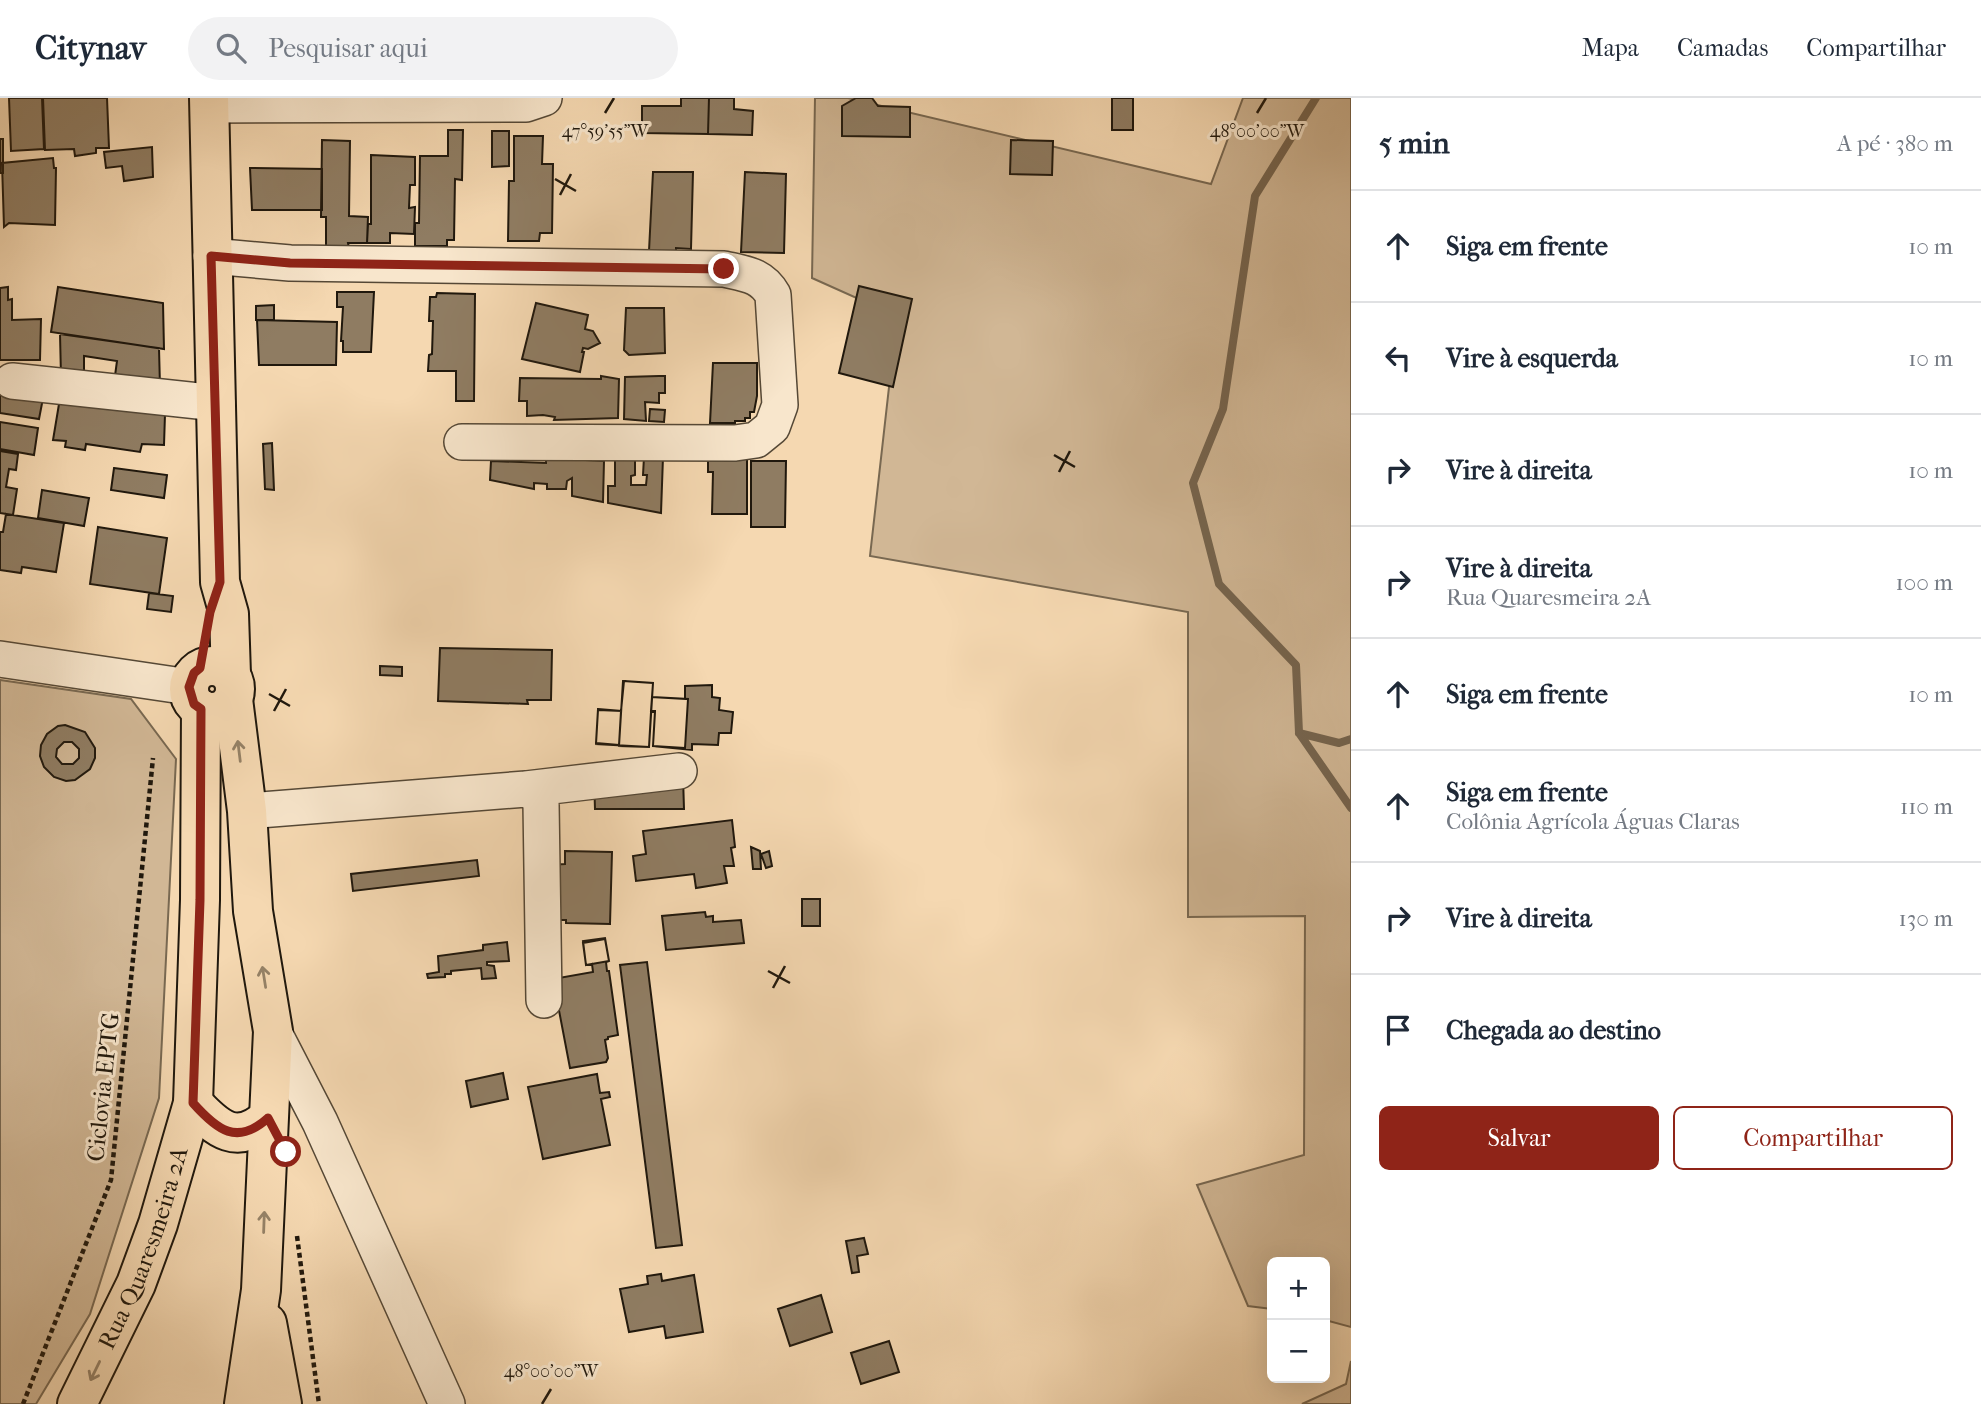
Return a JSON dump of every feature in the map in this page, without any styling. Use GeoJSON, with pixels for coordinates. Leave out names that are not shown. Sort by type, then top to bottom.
{"type":"FeatureCollection","features":[{"type":"Feature","properties":{"kind":"main road"},"geometry":{"type":"LineString","coordinates":[[209,102],[220,582],[210,612],[211,688],[247,811],[253,911],[273,1031],[261,1290],[244,1404]]}},
{"type":"Feature","properties":{"kind":"main road","name":"Rua Quaresmeira 2A"},"geometry":{"type":"LineString","coordinates":[[78,1404],[136,1284],[158,1224],[193,1103],[211,688]]}},
{"type":"Feature","properties":{"kind":"main road"},"geometry":{"type":"LineString","coordinates":[[193,1103],[223,1131],[240,1133],[256,1129],[268,1118]]}},
{"type":"Feature","properties":{"kind":"main road"},"geometry":{"type":"LineString","coordinates":[[261,1290],[282,1404]]}},
{"type":"Feature","properties":{"kind":"street"},"geometry":{"type":"LineString","coordinates":[[209,102],[526,104],[544,98]]}},
{"type":"Feature","properties":{"kind":"street"},"geometry":{"type":"LineString","coordinates":[[211,256],[290,263],[724,269],[754,275],[766,283],[773,295],[780,405],[772,427],[756,440],[735,443],[462,442]]}},
{"type":"Feature","properties":{"kind":"street"},"geometry":{"type":"LineString","coordinates":[[12,381],[217,403]]}},
{"type":"Feature","properties":{"kind":"street"},"geometry":{"type":"LineString","coordinates":[[0,659],[211,688]]}},
{"type":"Feature","properties":{"kind":"street"},"geometry":{"type":"LineString","coordinates":[[247,811],[526,789],[679,771]]}},
{"type":"Feature","properties":{"kind":"street"},"geometry":{"type":"LineString","coordinates":[[526,789],[536,794],[541,803],[544,1000]]}},
{"type":"Feature","properties":{"kind":"street"},"geometry":{"type":"LineString","coordinates":[[273,1031],[320,1122],[447,1404]]}},
{"type":"Feature","properties":{"kind":"path","name":"Ciclovia EPTG"},"geometry":{"type":"LineString","coordinates":[[23,1404],[111,1180],[153,758]]}},
{"type":"Feature","properties":{"kind":"path"},"geometry":{"type":"LineString","coordinates":[[297,1231],[320,1404]]}},
{"type":"Feature","properties":{"kind":"shaded area"},"geometry":{"type":"Polygon","coordinates":[[[815,98],[848,98],[1211,184],[1243,98],[1351,98],[1351,1327],[1330,1321],[1330,1257],[1267,1257],[1267,1308],[1248,1306],[1197,1185],[1304,1155],[1305,916],[1188,917],[1188,612],[870,556],[897,316],[812,278],[815,98]]]}},
{"type":"Feature","properties":{"kind":"shaded area"},"geometry":{"type":"Polygon","coordinates":[[[0,680],[131,699],[176,759],[159,1098],[90,1314],[36,1404],[0,1404],[0,680]]]}},
{"type":"Feature","properties":{"kind":"shaded area"},"geometry":{"type":"Polygon","coordinates":[[[1351,1361],[1351,1404],[1302,1404],[1346,1384],[1351,1361]]]}},
{"type":"Feature","properties":{"kind":"building"},"geometry":{"type":"Polygon","coordinates":[[[9,98],[42,98],[44,149],[11,151],[9,98]]]}},
{"type":"Feature","properties":{"kind":"building"},"geometry":{"type":"Polygon","coordinates":[[[43,98],[107,98],[109,148],[96,148],[96,153],[75,156],[74,149],[45,150],[43,98]]]}},
{"type":"Feature","properties":{"kind":"building"},"geometry":{"type":"Polygon","coordinates":[[[681,98],[709,98],[708,134],[642,133],[642,106],[681,106],[681,98]]]}},
{"type":"Feature","properties":{"kind":"building"},"geometry":{"type":"Polygon","coordinates":[[[709,98],[734,98],[734,109],[753,111],[752,135],[708,134],[709,98]]]}},
{"type":"Feature","properties":{"kind":"building"},"geometry":{"type":"Polygon","coordinates":[[[856,98],[872,98],[878,106],[910,107],[910,137],[842,136],[842,106],[856,98]]]}},
{"type":"Feature","properties":{"kind":"building"},"geometry":{"type":"Polygon","coordinates":[[[1112,98],[1133,98],[1133,130],[1112,130],[1112,98]]]}},
{"type":"Feature","properties":{"kind":"building"},"geometry":{"type":"Polygon","coordinates":[[[448,130],[463,130],[462,180],[455,179],[454,240],[447,240],[447,246],[415,246],[415,223],[419,223],[420,156],[448,156],[448,130]]]}},
{"type":"Feature","properties":{"kind":"building"},"geometry":{"type":"Polygon","coordinates":[[[492,131],[509,131],[509,166],[492,167],[492,131]]]}},
{"type":"Feature","properties":{"kind":"building"},"geometry":{"type":"Polygon","coordinates":[[[514,136],[543,136],[542,164],[553,164],[552,233],[540,233],[539,241],[508,241],[509,181],[514,181],[514,136]]]}},
{"type":"Feature","properties":{"kind":"building"},"geometry":{"type":"Polygon","coordinates":[[[0,139],[3,139],[3,173],[0,173],[0,139]]]}},
{"type":"Feature","properties":{"kind":"building"},"geometry":{"type":"Polygon","coordinates":[[[322,140],[350,141],[349,216],[368,217],[367,243],[348,243],[349,248],[326,248],[326,217],[321,217],[322,140]]]}},
{"type":"Feature","properties":{"kind":"building"},"geometry":{"type":"Polygon","coordinates":[[[1011,140],[1053,141],[1052,175],[1010,174],[1011,140]]]}},
{"type":"Feature","properties":{"kind":"building"},"geometry":{"type":"Polygon","coordinates":[[[152,147],[153,177],[124,181],[122,166],[106,168],[104,152],[152,147]]]}},
{"type":"Feature","properties":{"kind":"building"},"geometry":{"type":"Polygon","coordinates":[[[371,155],[415,157],[415,185],[410,185],[409,208],[415,207],[414,234],[390,233],[390,243],[367,243],[368,224],[371,224],[371,155]]]}},
{"type":"Feature","properties":{"kind":"building"},"geometry":{"type":"Polygon","coordinates":[[[53,158],[56,168],[55,225],[9,223],[4,227],[2,163],[53,158]]]}},
{"type":"Feature","properties":{"kind":"building"},"geometry":{"type":"Polygon","coordinates":[[[250,168],[322,169],[322,210],[252,210],[250,168]]]}},
{"type":"Feature","properties":{"kind":"building"},"geometry":{"type":"Polygon","coordinates":[[[653,172],[693,172],[691,249],[676,248],[676,252],[649,251],[653,172]]]}},
{"type":"Feature","properties":{"kind":"building"},"geometry":{"type":"Polygon","coordinates":[[[745,172],[786,174],[784,253],[741,252],[745,172]]]}},
{"type":"Feature","properties":{"kind":"building"},"geometry":{"type":"Polygon","coordinates":[[[859,286],[912,299],[893,387],[839,373],[859,286]]]}},
{"type":"Feature","properties":{"kind":"building"},"geometry":{"type":"Polygon","coordinates":[[[8,287],[8,300],[12,299],[12,320],[41,319],[40,360],[0,360],[0,288],[8,287]]]}},
{"type":"Feature","properties":{"kind":"building"},"geometry":{"type":"Polygon","coordinates":[[[58,287],[163,303],[164,349],[51,332],[58,287]]]}},
{"type":"Feature","properties":{"kind":"building"},"geometry":{"type":"Polygon","coordinates":[[[337,292],[374,292],[371,352],[343,352],[343,307],[337,307],[337,292]]]}},
{"type":"Feature","properties":{"kind":"building"},"geometry":{"type":"Polygon","coordinates":[[[437,293],[475,294],[474,401],[456,401],[456,371],[428,371],[429,355],[432,354],[433,321],[429,321],[430,297],[436,297],[437,293]]]}},
{"type":"Feature","properties":{"kind":"building"},"geometry":{"type":"Polygon","coordinates":[[[536,303],[588,315],[585,329],[593,331],[600,343],[588,349],[583,348],[580,372],[522,359],[536,303]]]}},
{"type":"Feature","properties":{"kind":"building"},"geometry":{"type":"Polygon","coordinates":[[[274,305],[274,320],[256,320],[256,306],[274,305]]]}},
{"type":"Feature","properties":{"kind":"building"},"geometry":{"type":"Polygon","coordinates":[[[626,308],[664,308],[665,353],[629,355],[624,350],[626,308]]]}},
{"type":"Feature","properties":{"kind":"building"},"geometry":{"type":"Polygon","coordinates":[[[257,320],[337,322],[336,365],[259,365],[257,320]]]}},
{"type":"Feature","properties":{"kind":"building"},"geometry":{"type":"Polygon","coordinates":[[[60,334],[159,348],[160,387],[114,383],[117,361],[84,356],[84,380],[61,377],[60,334]]]}},
{"type":"Feature","properties":{"kind":"building"},"geometry":{"type":"Polygon","coordinates":[[[713,363],[757,363],[757,396],[750,418],[735,423],[710,423],[713,363]]]}},
{"type":"Feature","properties":{"kind":"building"},"geometry":{"type":"Polygon","coordinates":[[[601,376],[619,379],[618,418],[554,420],[555,417],[543,415],[527,416],[527,401],[519,401],[520,378],[601,379],[601,376]]]}},
{"type":"Feature","properties":{"kind":"building"},"geometry":{"type":"Polygon","coordinates":[[[665,376],[665,393],[659,393],[659,403],[645,402],[646,421],[624,419],[625,377],[665,376]]]}},
{"type":"Feature","properties":{"kind":"building"},"geometry":{"type":"Polygon","coordinates":[[[0,386],[44,393],[39,419],[0,413],[0,386]]]}},
{"type":"Feature","properties":{"kind":"building"},"geometry":{"type":"Polygon","coordinates":[[[60,398],[165,414],[164,445],[142,444],[140,452],[86,444],[85,450],[65,447],[66,441],[53,440],[60,398]]]}},
{"type":"Feature","properties":{"kind":"building"},"geometry":{"type":"Polygon","coordinates":[[[650,409],[665,410],[664,422],[649,421],[650,409]]]}},
{"type":"Feature","properties":{"kind":"building"},"geometry":{"type":"Polygon","coordinates":[[[0,422],[38,428],[34,455],[0,449],[0,422]]]}},
{"type":"Feature","properties":{"kind":"building"},"geometry":{"type":"Polygon","coordinates":[[[272,443],[274,490],[265,489],[263,444],[272,443]]]}},
{"type":"Feature","properties":{"kind":"building"},"geometry":{"type":"Polygon","coordinates":[[[0,451],[18,454],[16,470],[9,469],[6,487],[17,489],[13,515],[0,513],[0,451]]]}},
{"type":"Feature","properties":{"kind":"building"},"geometry":{"type":"Polygon","coordinates":[[[546,455],[586,456],[586,460],[604,461],[603,502],[572,496],[572,478],[567,481],[566,489],[547,489],[547,484],[534,483],[534,489],[490,480],[491,461],[546,463],[546,455]]]}},
{"type":"Feature","properties":{"kind":"building"},"geometry":{"type":"Polygon","coordinates":[[[635,457],[635,475],[631,476],[631,485],[646,485],[647,475],[643,475],[644,457],[663,457],[661,513],[608,503],[608,486],[615,486],[615,458],[635,457]]]}},
{"type":"Feature","properties":{"kind":"building"},"geometry":{"type":"Polygon","coordinates":[[[708,457],[747,458],[747,514],[712,514],[713,472],[708,472],[708,457]]]}},
{"type":"Feature","properties":{"kind":"building"},"geometry":{"type":"Polygon","coordinates":[[[751,461],[786,461],[785,527],[751,527],[751,461]]]}},
{"type":"Feature","properties":{"kind":"building"},"geometry":{"type":"Polygon","coordinates":[[[114,468],[167,475],[164,498],[111,490],[114,468]]]}},
{"type":"Feature","properties":{"kind":"building"},"geometry":{"type":"Polygon","coordinates":[[[42,490],[89,498],[84,526],[38,518],[42,490]]]}},
{"type":"Feature","properties":{"kind":"building"},"geometry":{"type":"Polygon","coordinates":[[[6,514],[64,523],[56,572],[22,567],[21,573],[0,570],[0,532],[3,532],[6,514]]]}},
{"type":"Feature","properties":{"kind":"building"},"geometry":{"type":"Polygon","coordinates":[[[98,527],[167,538],[159,594],[90,584],[98,527]]]}},
{"type":"Feature","properties":{"kind":"building"},"geometry":{"type":"Polygon","coordinates":[[[149,593],[173,596],[171,612],[147,609],[149,593]]]}},
{"type":"Feature","properties":{"kind":"building"},"geometry":{"type":"Polygon","coordinates":[[[440,648],[552,650],[551,700],[527,700],[528,704],[438,701],[440,648]]]}},
{"type":"Feature","properties":{"kind":"building"},"geometry":{"type":"Polygon","coordinates":[[[380,666],[402,667],[402,676],[380,675],[380,666]]]}},
{"type":"Feature","properties":{"kind":"building"},"geometry":{"type":"Polygon","coordinates":[[[623,681],[653,683],[649,747],[619,746],[623,681]]]}},
{"type":"Feature","properties":{"kind":"building"},"geometry":{"type":"Polygon","coordinates":[[[624,681],[653,683],[652,697],[685,699],[685,686],[712,685],[712,697],[720,698],[719,710],[733,712],[731,733],[719,733],[718,745],[692,744],[692,750],[653,746],[655,712],[651,712],[649,747],[596,744],[598,710],[621,711],[624,681]]]}},
{"type":"Feature","properties":{"kind":"building"},"geometry":{"type":"Polygon","coordinates":[[[652,697],[688,699],[685,748],[653,746],[655,711],[651,711],[652,697]]]}},
{"type":"Feature","properties":{"kind":"building"},"geometry":{"type":"Polygon","coordinates":[[[598,709],[621,711],[619,745],[596,743],[598,709]]]}},
{"type":"Feature","properties":{"kind":"building"},"geometry":{"type":"Polygon","coordinates":[[[65,725],[85,732],[95,748],[95,758],[90,769],[75,780],[66,781],[54,777],[44,767],[40,756],[41,745],[47,734],[58,726],[65,725]],[[64,742],[57,749],[56,757],[62,764],[73,764],[79,758],[79,749],[72,742],[64,742]]]}},
{"type":"Feature","properties":{"kind":"building"},"geometry":{"type":"Polygon","coordinates":[[[683,777],[684,809],[595,809],[594,778],[683,777]]]}},
{"type":"Feature","properties":{"kind":"building"},"geometry":{"type":"Polygon","coordinates":[[[732,820],[735,847],[731,848],[734,866],[724,866],[727,883],[696,888],[694,874],[636,881],[633,856],[646,854],[643,831],[732,820]]]}},
{"type":"Feature","properties":{"kind":"building"},"geometry":{"type":"Polygon","coordinates":[[[751,847],[760,851],[761,869],[753,869],[751,847]]]}},
{"type":"Feature","properties":{"kind":"building"},"geometry":{"type":"Polygon","coordinates":[[[565,851],[612,852],[610,924],[546,920],[546,865],[565,864],[565,851]]]}},
{"type":"Feature","properties":{"kind":"building"},"geometry":{"type":"Polygon","coordinates":[[[769,851],[772,866],[766,868],[761,854],[769,851]]]}},
{"type":"Feature","properties":{"kind":"building"},"geometry":{"type":"Polygon","coordinates":[[[477,860],[479,876],[353,891],[351,874],[477,860]]]}},
{"type":"Feature","properties":{"kind":"building"},"geometry":{"type":"Polygon","coordinates":[[[802,899],[820,899],[820,926],[802,926],[802,899]]]}},
{"type":"Feature","properties":{"kind":"building"},"geometry":{"type":"Polygon","coordinates":[[[705,912],[706,917],[713,916],[713,922],[741,920],[744,943],[666,950],[662,916],[705,912]]]}},
{"type":"Feature","properties":{"kind":"building"},"geometry":{"type":"Polygon","coordinates":[[[605,938],[609,961],[586,965],[583,941],[605,938]]]}},
{"type":"Feature","properties":{"kind":"building"},"geometry":{"type":"Polygon","coordinates":[[[605,939],[609,961],[606,962],[607,971],[618,1035],[605,1040],[608,1058],[606,1062],[570,1068],[553,979],[593,972],[592,964],[586,965],[583,943],[605,939]]]}},
{"type":"Feature","properties":{"kind":"building"},"geometry":{"type":"Polygon","coordinates":[[[507,942],[509,961],[487,962],[487,965],[494,966],[496,978],[482,979],[481,968],[451,971],[451,974],[445,974],[445,977],[428,978],[427,974],[439,972],[438,956],[483,950],[483,945],[507,942]]]}},
{"type":"Feature","properties":{"kind":"building"},"geometry":{"type":"Polygon","coordinates":[[[647,962],[682,1245],[656,1248],[620,965],[647,962]]]}},
{"type":"Feature","properties":{"kind":"building"},"geometry":{"type":"Polygon","coordinates":[[[503,1073],[508,1099],[471,1107],[466,1081],[503,1073]]]}},
{"type":"Feature","properties":{"kind":"building"},"geometry":{"type":"Polygon","coordinates":[[[597,1074],[600,1093],[609,1092],[610,1097],[601,1099],[610,1145],[543,1159],[528,1087],[597,1074]]]}},
{"type":"Feature","properties":{"kind":"building"},"geometry":{"type":"Polygon","coordinates":[[[864,1238],[868,1254],[857,1256],[859,1272],[852,1273],[846,1241],[864,1238]]]}},
{"type":"Feature","properties":{"kind":"building"},"geometry":{"type":"Polygon","coordinates":[[[661,1274],[662,1281],[694,1275],[703,1332],[666,1338],[664,1326],[629,1332],[620,1289],[648,1284],[647,1276],[661,1274]]]}},
{"type":"Feature","properties":{"kind":"building"},"geometry":{"type":"Polygon","coordinates":[[[821,1295],[832,1332],[790,1346],[778,1309],[821,1295]]]}},
{"type":"Feature","properties":{"kind":"building"},"geometry":{"type":"Polygon","coordinates":[[[889,1341],[899,1372],[861,1384],[851,1353],[889,1341]]]}},
{"type":"Feature","properties":{"kind":"waterway"},"geometry":{"type":"LineString","coordinates":[[1316,98],[1255,196],[1223,409],[1193,483],[1219,584],[1296,665],[1299,733],[1351,808]]}},
{"type":"Feature","properties":{"kind":"waterway"},"geometry":{"type":"LineString","coordinates":[[1299,733],[1339,743],[1351,739]]}},
{"type":"Feature","properties":{"kind":"route"},"geometry":{"type":"LineString","coordinates":[[286,1152],[268,1118],[256,1129],[240,1133],[223,1131],[193,1103],[200,900],[201,709],[194,704],[189,687],[194,673],[200,668],[210,612],[220,582],[211,256],[290,263],[724,269]]}}]}
